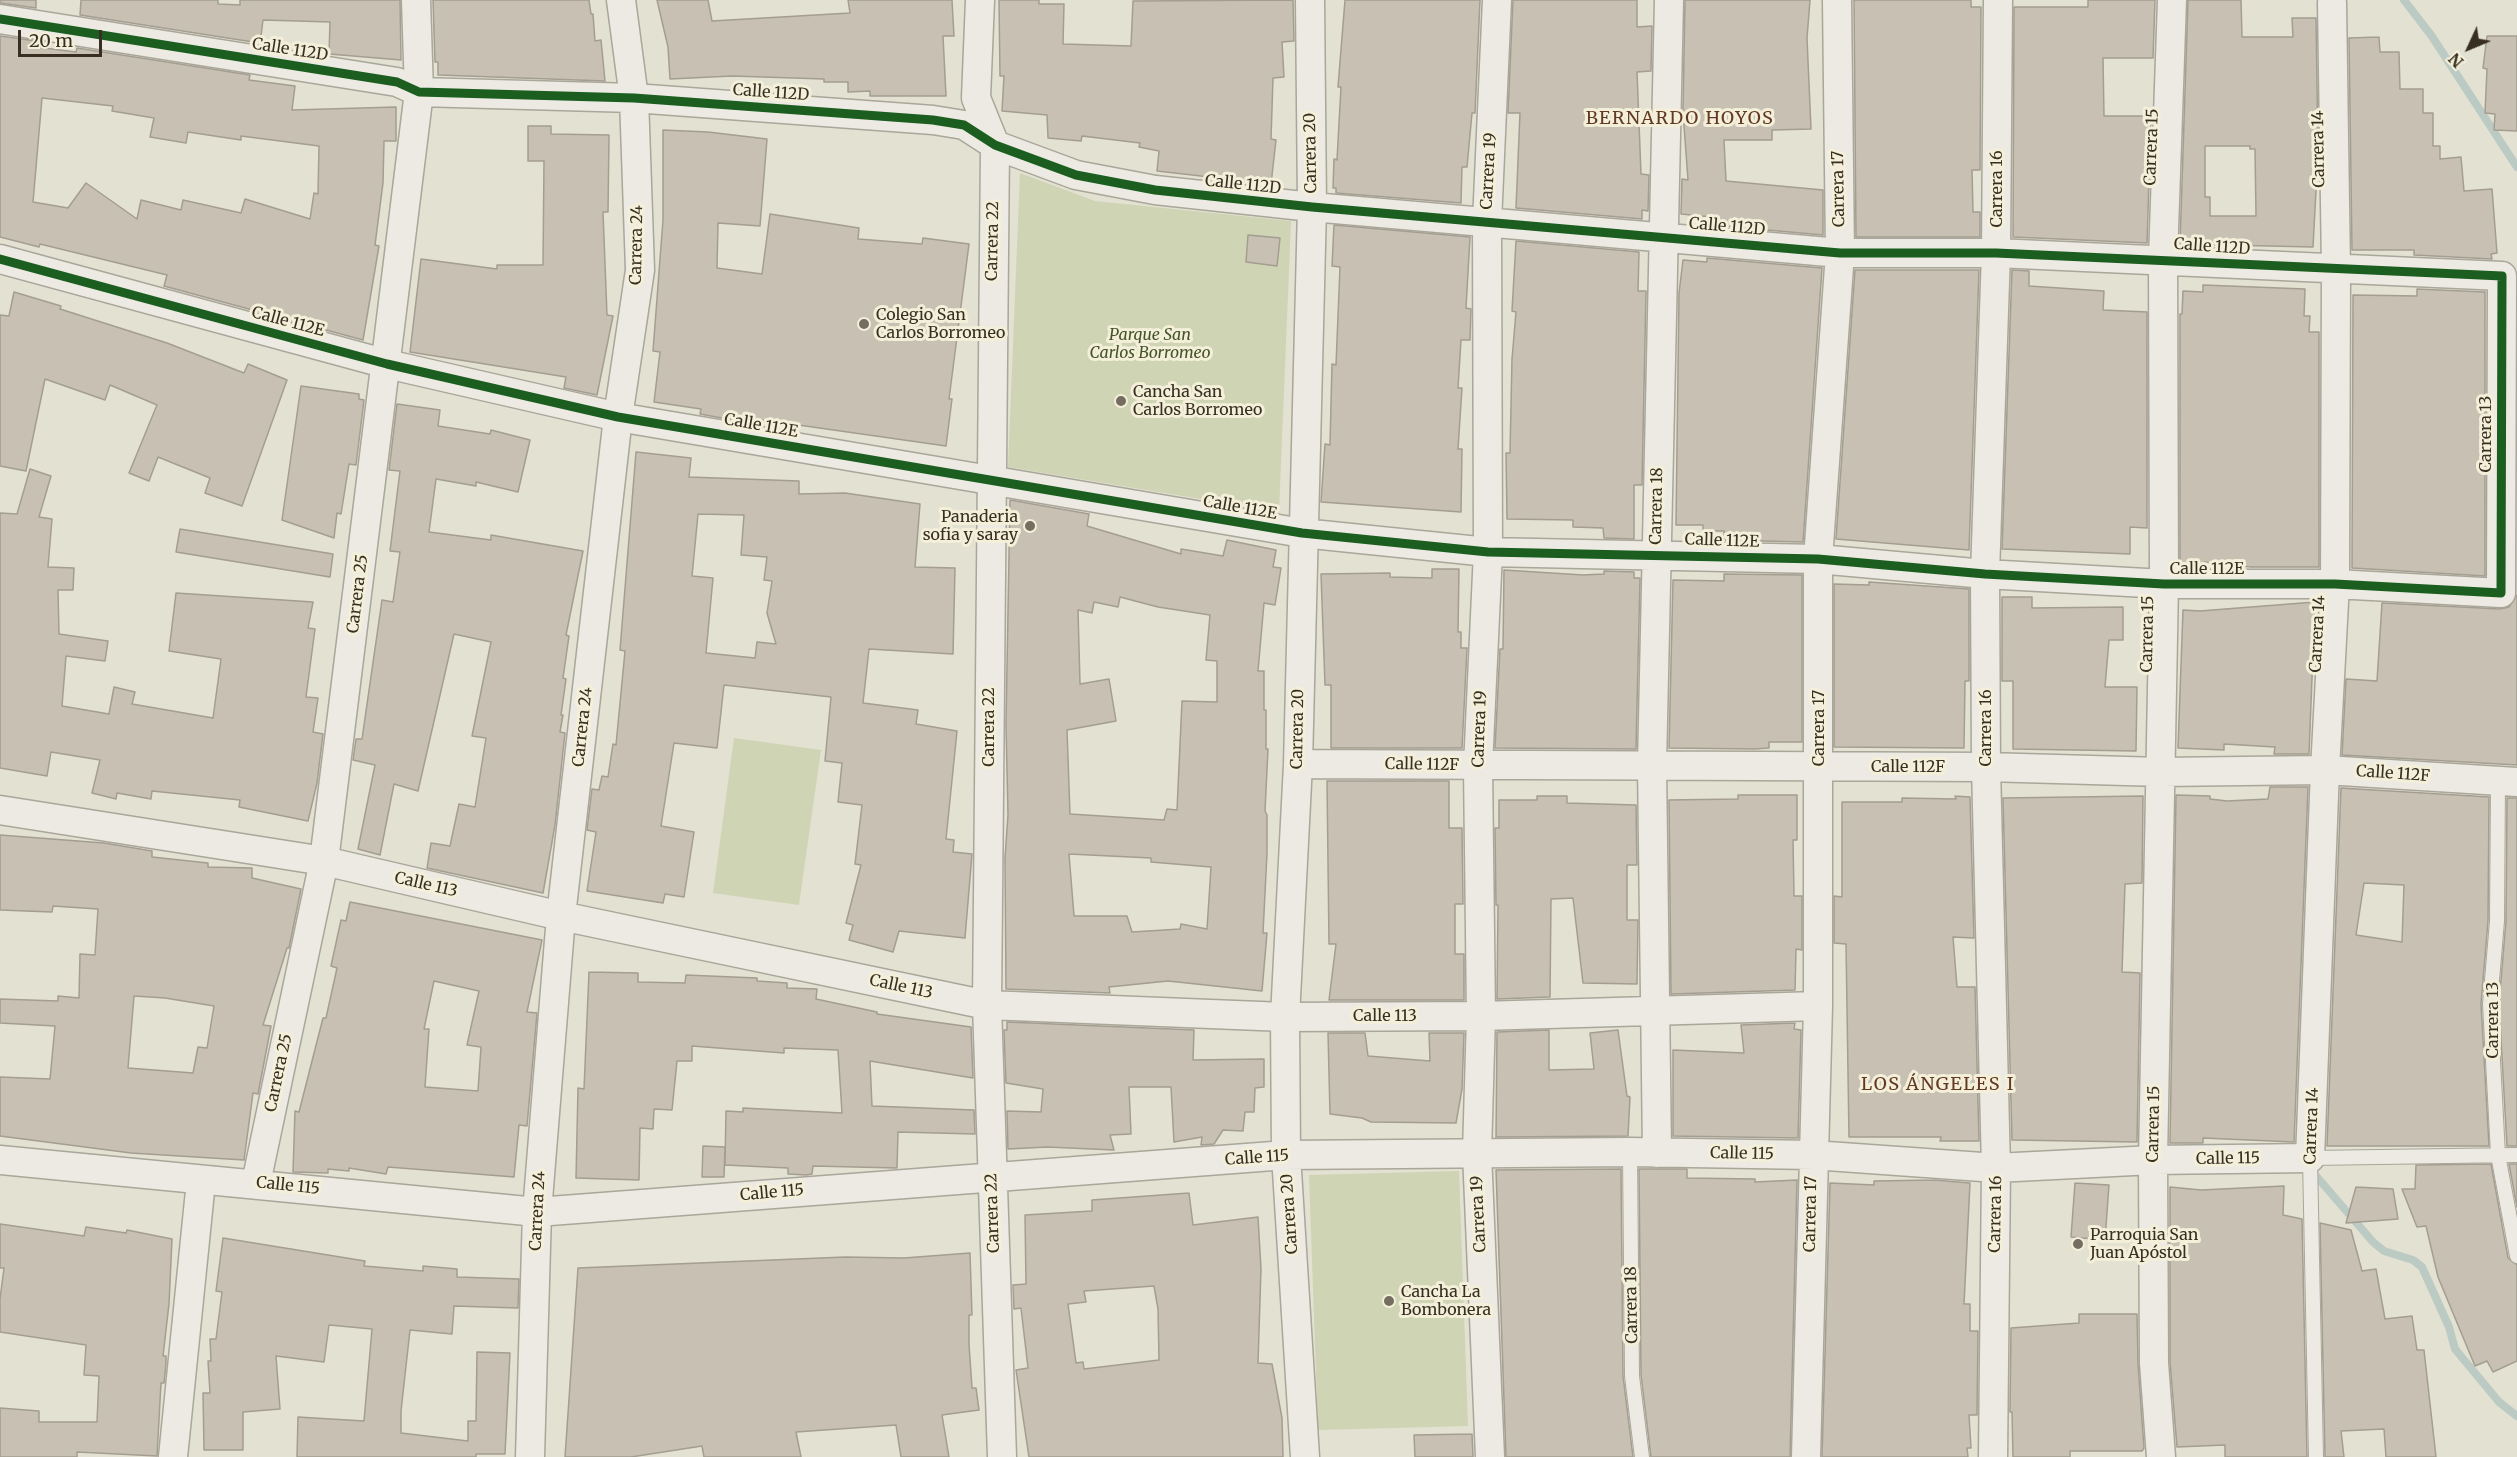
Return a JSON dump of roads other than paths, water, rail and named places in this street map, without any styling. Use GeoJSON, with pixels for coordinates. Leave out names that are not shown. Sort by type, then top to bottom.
{"type":"FeatureCollection","features":[{"type":"Feature","properties":{"kind":"street","name":"Carrera 25"},"geometry":{"type":"LineString","coordinates":[[256,1182],[324,861],[387,364],[418,92],[416,0]]}},
{"type":"Feature","properties":{"kind":"street","name":"Carrera 24"},"geometry":{"type":"LineString","coordinates":[[530,1457],[537,1212],[561,916],[618,417],[639,270],[634,98],[621,0]]}},
{"type":"Feature","properties":{"kind":"street","name":"Carrera 22"},"geometry":{"type":"LineString","coordinates":[[980,0],[976,98],[994,145],[987,1005],[1002,1457]]}},
{"type":"Feature","properties":{"kind":"street","name":"Carrera 20"},"geometry":{"type":"LineString","coordinates":[[1305,1457],[1286,1155],[1285,1017],[1298,764],[1302,533],[1312,207],[1310,0]]}},
{"type":"Feature","properties":{"kind":"street","name":"Carrera 19"},"geometry":{"type":"LineString","coordinates":[[1490,1457],[1477,1153],[1481,1016],[1478,766],[1488,552],[1487,222],[1497,0]]}},
{"type":"Feature","properties":{"kind":"street","name":"Carrera 18"},"geometry":{"type":"LineString","coordinates":[[1643,1152],[1654,1012],[1652,765],[1669,0]]}},
{"type":"Feature","properties":{"kind":"street","name":"Carrera 17"},"geometry":{"type":"LineString","coordinates":[[1806,1457],[1818,1006],[1818,558],[1840,253],[1838,0]]}},
{"type":"Feature","properties":{"kind":"street","name":"Carrera 16"},"geometry":{"type":"LineString","coordinates":[[1993,1457],[1996,1168],[1986,767],[1985,574],[1996,253],[1998,0]]}},
{"type":"Feature","properties":{"kind":"street","name":"Carrera 15"},"geometry":{"type":"LineString","coordinates":[[2161,1457],[2154,1363],[2153,1160],[2164,584],[2163,259],[2172,0]]}},
{"type":"Feature","properties":{"kind":"street","name":"Carrera 14"},"geometry":{"type":"LineString","coordinates":[[2310,1158],[2325,770],[2335,584],[2336,269],[2332,3]]}},
{"type":"Feature","properties":{"kind":"street","name":"Calle 112D"},"geometry":{"type":"LineString","coordinates":[[0,19],[397,82],[418,92],[634,98],[933,120],[964,125],[994,145],[1087,177],[1155,190],[1312,207],[1840,253],[1996,253],[2502,276]]}},
{"type":"Feature","properties":{"kind":"street","name":"Calle 112E"},"geometry":{"type":"LineString","coordinates":[[0,259],[387,364],[618,417],[1302,533],[1488,552],[1818,558],[1985,574],[2164,584],[2335,584],[2509,594]]}},
{"type":"Feature","properties":{"kind":"street","name":"Carrera 13"},"geometry":{"type":"LineString","coordinates":[[2502,276],[2509,594]]}},
{"type":"Feature","properties":{"kind":"street","name":"Calle 112F"},"geometry":{"type":"LineString","coordinates":[[1298,764],[1986,767],[2161,772],[2325,770],[2508,781]]}},
{"type":"Feature","properties":{"kind":"street","name":"Calle 113"},"geometry":{"type":"LineString","coordinates":[[0,810],[324,861],[561,916],[987,1005],[1285,1017],[1481,1016],[1818,1006]]}},
{"type":"Feature","properties":{"kind":"street","name":"Calle 115"},"geometry":{"type":"LineString","coordinates":[[0,1160],[201,1181],[256,1182],[537,1212],[1286,1155],[1643,1152],[1813,1155],[1996,1168],[2153,1160],[2310,1158]]}},
{"type":"Feature","properties":{"kind":"street"},"geometry":{"type":"LineString","coordinates":[[173,1457],[201,1181]]}},
{"type":"Feature","properties":{"kind":"lane","name":"Carrera 13"},"geometry":{"type":"LineString","coordinates":[[2508,781],[2490,1004],[2498,1155],[2517,1256]]}},
{"type":"Feature","properties":{"kind":"lane","name":"Carrera 18"},"geometry":{"type":"LineString","coordinates":[[1642,1457],[1632,1376],[1643,1152]]}},
{"type":"Feature","properties":{"kind":"lane","name":"Calle 115"},"geometry":{"type":"LineString","coordinates":[[2310,1158],[2517,1155]]}},
{"type":"Feature","properties":{"kind":"lane","name":"Carrera 14"},"geometry":{"type":"LineString","coordinates":[[2310,1158],[2316,1457]]}},
{"type":"Feature","properties":{"kind":"waterway"},"geometry":{"type":"LineString","coordinates":[[2404,0],[2431,35],[2517,167]]}},
{"type":"Feature","properties":{"kind":"waterway"},"geometry":{"type":"LineString","coordinates":[[2311,1170],[2373,1242],[2384,1251],[2413,1260],[2422,1267],[2449,1327],[2455,1349],[2499,1402],[2517,1416]]}},
{"type":"Feature","properties":{"kind":"place","name":"Colegio San Carlos Borromeo"},"geometry":{"type":"Point","coordinates":[864,324]}},
{"type":"Feature","properties":{"kind":"place","name":"Cancha San Carlos Borromeo"},"geometry":{"type":"Point","coordinates":[1121,401]}},
{"type":"Feature","properties":{"kind":"place","name":"Panaderia sofia y saray"},"geometry":{"type":"Point","coordinates":[1030,526]}},
{"type":"Feature","properties":{"kind":"place","name":"Parroquia San Juan Apóstol"},"geometry":{"type":"Point","coordinates":[2078,1244]}},
{"type":"Feature","properties":{"kind":"place","name":"Cancha La Bombonera"},"geometry":{"type":"Point","coordinates":[1389,1301]}},
{"type":"Feature","properties":{"kind":"district","name":"BERNARDO HOYOS"},"geometry":{"type":"Point","coordinates":[1680,119]}},
{"type":"Feature","properties":{"kind":"district","name":"LOS ÁNGELES I"},"geometry":{"type":"Point","coordinates":[1938,1085]}},
{"type":"Feature","properties":{"kind":"park label","name":"Parque San Carlos Borromeo"},"geometry":{"type":"Point","coordinates":[1150,344]}}]}
